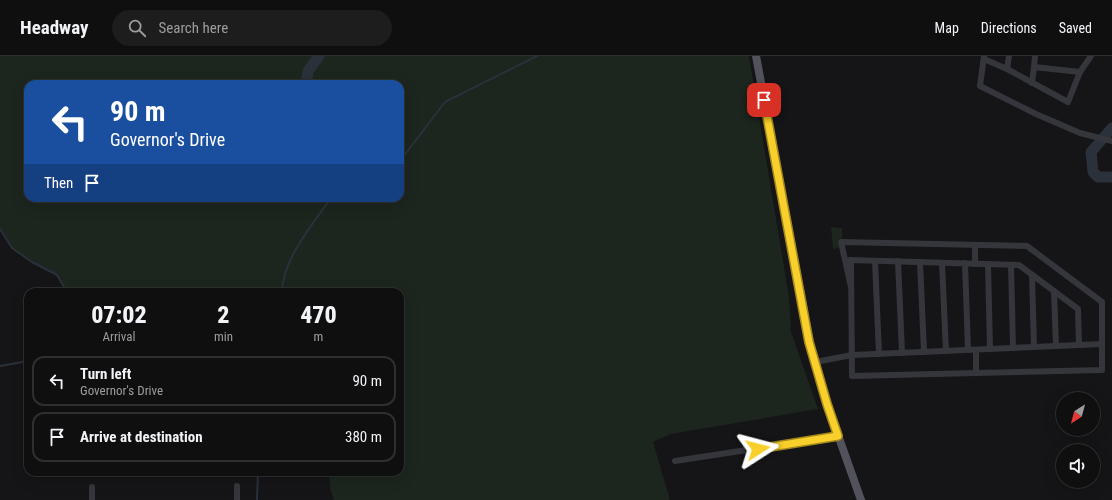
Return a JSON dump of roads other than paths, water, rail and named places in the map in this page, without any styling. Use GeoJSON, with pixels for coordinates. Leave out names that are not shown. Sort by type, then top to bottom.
{"type":"FeatureCollection","features":[{"type":"Feature","properties":{"kind":"main road"},"geometry":{"type":"LineString","coordinates":[[756,56],[805,322],[814,362],[861,500]]}},
{"type":"Feature","properties":{"kind":"street"},"geometry":{"type":"LineString","coordinates":[[1007,69],[1009,56]]}},
{"type":"Feature","properties":{"kind":"street"},"geometry":{"type":"LineString","coordinates":[[1032,83],[1035,56]]}},
{"type":"Feature","properties":{"kind":"street"},"geometry":{"type":"LineString","coordinates":[[1091,56],[1080,72],[1068,102],[984,58],[980,86],[1036,114],[1080,133],[1112,140]]}},
{"type":"Feature","properties":{"kind":"street"},"geometry":{"type":"LineString","coordinates":[[1034,67],[1080,72]]}},
{"type":"Feature","properties":{"kind":"street"},"geometry":{"type":"LineString","coordinates":[[841,242],[1027,246],[1102,302],[1102,370],[852,376],[851,287],[848,260],[841,242]]}},
{"type":"Feature","properties":{"kind":"street"},"geometry":{"type":"LineString","coordinates":[[975,245],[975,264]]}},
{"type":"Feature","properties":{"kind":"street"},"geometry":{"type":"LineString","coordinates":[[848,260],[1019,265],[1078,309],[1079,345]]}},
{"type":"Feature","properties":{"kind":"street"},"geometry":{"type":"LineString","coordinates":[[875,261],[879,354]]}},
{"type":"Feature","properties":{"kind":"street"},"geometry":{"type":"LineString","coordinates":[[898,261],[902,353]]}},
{"type":"Feature","properties":{"kind":"street"},"geometry":{"type":"LineString","coordinates":[[920,262],[924,352]]}},
{"type":"Feature","properties":{"kind":"street"},"geometry":{"type":"LineString","coordinates":[[942,263],[946,351]]}},
{"type":"Feature","properties":{"kind":"street"},"geometry":{"type":"LineString","coordinates":[[965,263],[968,350]]}},
{"type":"Feature","properties":{"kind":"street"},"geometry":{"type":"LineString","coordinates":[[988,264],[990,349]]}},
{"type":"Feature","properties":{"kind":"street"},"geometry":{"type":"LineString","coordinates":[[1011,265],[1013,348]]}},
{"type":"Feature","properties":{"kind":"street"},"geometry":{"type":"LineString","coordinates":[[1032,275],[1034,347]]}},
{"type":"Feature","properties":{"kind":"street"},"geometry":{"type":"LineString","coordinates":[[1054,291],[1056,346]]}},
{"type":"Feature","properties":{"kind":"street"},"geometry":{"type":"LineString","coordinates":[[814,362],[852,355],[1102,344]]}},
{"type":"Feature","properties":{"kind":"street"},"geometry":{"type":"LineString","coordinates":[[976,350],[976,373]]}},
{"type":"Feature","properties":{"kind":"street"},"geometry":{"type":"LineString","coordinates":[[675,461],[838,436]]}},
{"type":"Feature","properties":{"kind":"street"},"geometry":{"type":"LineString","coordinates":[[237,486],[237,500]]}},
{"type":"Feature","properties":{"kind":"street"},"geometry":{"type":"LineString","coordinates":[[92,487],[92,500]]}},
{"type":"Feature","properties":{"kind":"waterway"},"geometry":{"type":"LineString","coordinates":[[307,80],[308,71],[319,56]]}},
{"type":"Feature","properties":{"kind":"waterway"},"geometry":{"type":"LineString","coordinates":[[404,156],[445,102],[537,56]]}},
{"type":"Feature","properties":{"kind":"waterway"},"geometry":{"type":"LineString","coordinates":[[1112,128],[1091,152],[1093,172],[1098,177],[1112,177]]}},
{"type":"Feature","properties":{"kind":"waterway"},"geometry":{"type":"LineString","coordinates":[[282,288],[283,280],[293,255],[328,202]]}},
{"type":"Feature","properties":{"kind":"waterway"},"geometry":{"type":"LineString","coordinates":[[0,229],[12,248],[32,262],[57,275],[65,288]]}},
{"type":"Feature","properties":{"kind":"waterway"},"geometry":{"type":"LineString","coordinates":[[0,366],[24,362]]}},
{"type":"Feature","properties":{"kind":"waterway"},"geometry":{"type":"LineString","coordinates":[[257,500],[258,476]]}}]}
